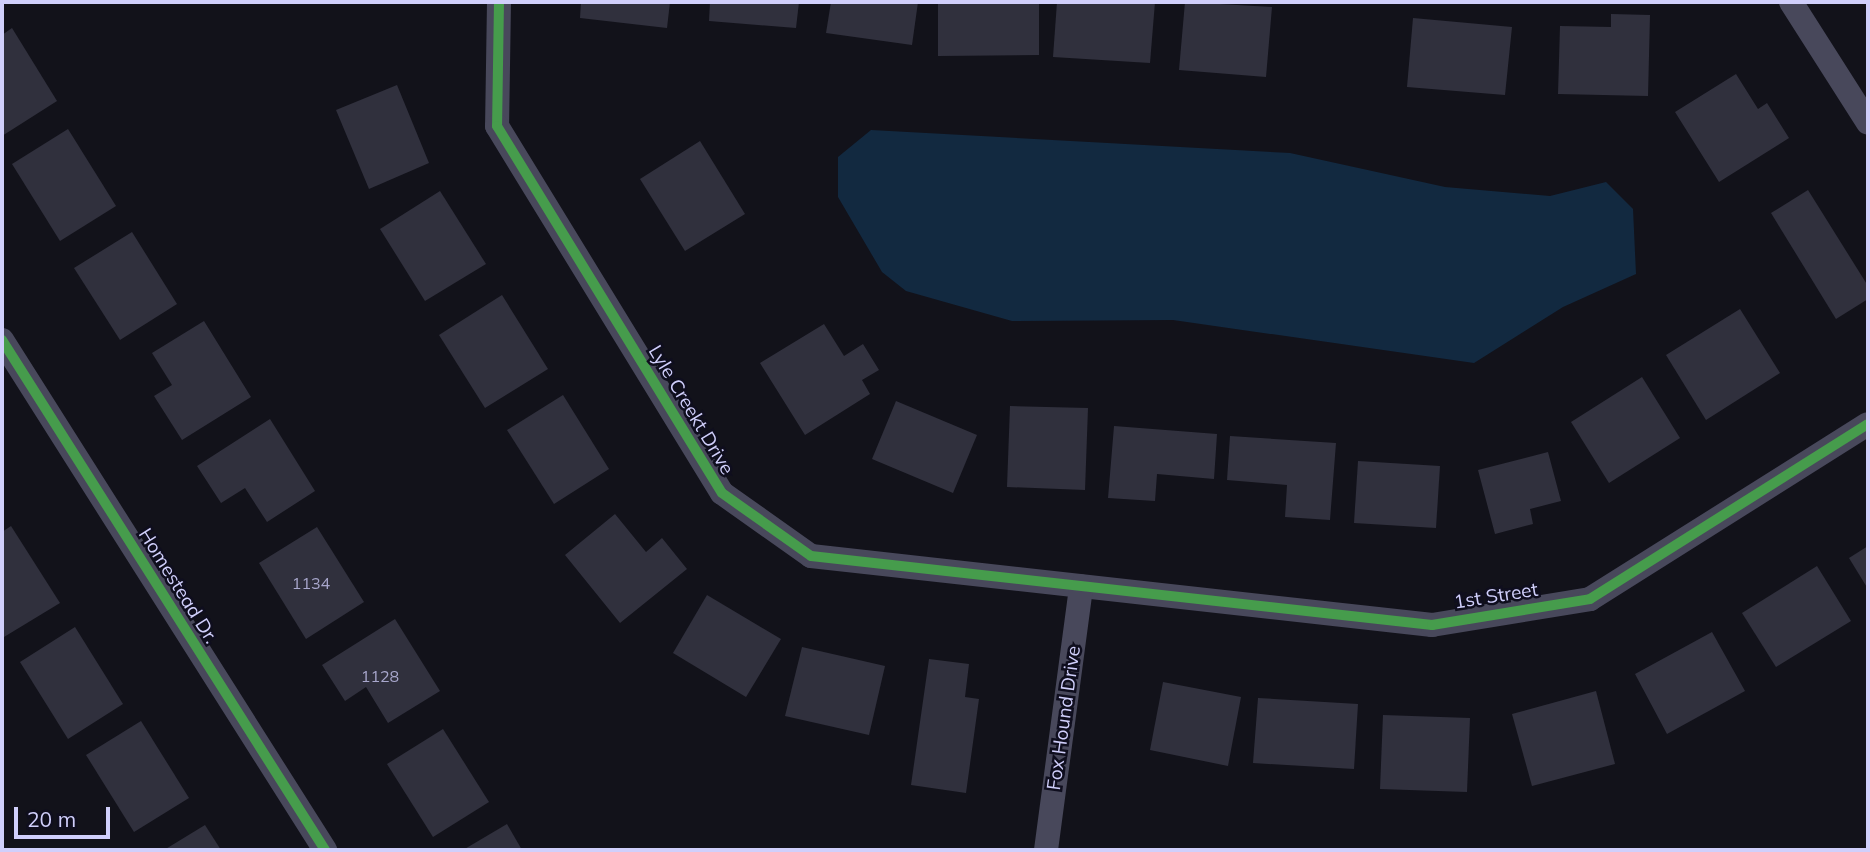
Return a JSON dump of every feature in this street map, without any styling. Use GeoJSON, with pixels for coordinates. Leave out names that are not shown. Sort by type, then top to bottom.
{"type":"FeatureCollection","features":[{"type":"Feature","properties":{"kind":"street","name":"Lyle Creekt Drive"},"geometry":{"type":"LineString","coordinates":[[499,2],[497,126],[722,493],[811,556],[1082,586]]}},
{"type":"Feature","properties":{"kind":"street"},"geometry":{"type":"LineString","coordinates":[[1791,2],[1868,123]]}},
{"type":"Feature","properties":{"kind":"street","name":"Homestead Dr."},"geometry":{"type":"LineString","coordinates":[[2,340],[325,850]]}},
{"type":"Feature","properties":{"kind":"street","name":"1st Street"},"geometry":{"type":"LineString","coordinates":[[1082,586],[1432,625],[1590,599],[1868,424]]}},
{"type":"Feature","properties":{"kind":"street","name":"Fox Hound Drive"},"geometry":{"type":"LineString","coordinates":[[1046,850],[1082,586]]}},
{"type":"Feature","properties":{"kind":"water"},"geometry":{"type":"Polygon","coordinates":[[[871,130],[1290,153],[1445,187],[1550,196],[1606,182],[1633,209],[1636,274],[1563,307],[1474,363],[1173,320],[1012,321],[906,291],[882,272],[838,197],[838,157],[871,130]]]}},
{"type":"Feature","properties":{"kind":"building"},"geometry":{"type":"Polygon","coordinates":[[[581,2],[670,2],[667,28],[580,18],[581,2]]]}},
{"type":"Feature","properties":{"kind":"building"},"geometry":{"type":"Polygon","coordinates":[[[710,2],[799,2],[796,28],[709,21],[710,2]]]}},
{"type":"Feature","properties":{"kind":"building"},"geometry":{"type":"Polygon","coordinates":[[[831,2],[918,2],[912,45],[826,33],[831,2]]]}},
{"type":"Feature","properties":{"kind":"building"},"geometry":{"type":"Polygon","coordinates":[[[938,2],[1039,2],[1039,55],[938,56],[938,2]]]}},
{"type":"Feature","properties":{"kind":"building"},"geometry":{"type":"Polygon","coordinates":[[[1057,2],[1155,2],[1150,63],[1053,57],[1057,2]]]}},
{"type":"Feature","properties":{"kind":"building"},"geometry":{"type":"Polygon","coordinates":[[[1185,2],[1272,7],[1266,77],[1179,70],[1185,2]]]}},
{"type":"Feature","properties":{"kind":"building"},"geometry":{"type":"Polygon","coordinates":[[[1611,14],[1650,15],[1648,96],[1558,94],[1560,26],[1611,27],[1611,14]]]}},
{"type":"Feature","properties":{"kind":"building"},"geometry":{"type":"Polygon","coordinates":[[[1413,18],[1512,27],[1505,95],[1407,87],[1413,18]]]}},
{"type":"Feature","properties":{"kind":"building"},"geometry":{"type":"Polygon","coordinates":[[[12,28],[57,101],[2,136],[2,35],[12,28]]]}},
{"type":"Feature","properties":{"kind":"building"},"geometry":{"type":"Polygon","coordinates":[[[1736,74],[1758,109],[1767,103],[1789,138],[1719,182],[1675,112],[1736,74]]]}},
{"type":"Feature","properties":{"kind":"building"},"geometry":{"type":"Polygon","coordinates":[[[397,85],[429,163],[369,189],[336,110],[397,85]]]}},
{"type":"Feature","properties":{"kind":"building"},"geometry":{"type":"Polygon","coordinates":[[[68,129],[116,206],[60,241],[12,164],[68,129]]]}},
{"type":"Feature","properties":{"kind":"building"},"geometry":{"type":"Polygon","coordinates":[[[700,141],[745,214],[685,251],[640,179],[700,141]]]}},
{"type":"Feature","properties":{"kind":"building"},"geometry":{"type":"Polygon","coordinates":[[[1808,190],[1868,286],[1868,299],[1836,319],[1771,213],[1808,190]]]}},
{"type":"Feature","properties":{"kind":"building"},"geometry":{"type":"Polygon","coordinates":[[[440,191],[486,264],[425,301],[380,229],[440,191]]]}},
{"type":"Feature","properties":{"kind":"building"},"geometry":{"type":"Polygon","coordinates":[[[132,232],[177,304],[120,340],[74,268],[132,232]]]}},
{"type":"Feature","properties":{"kind":"building"},"geometry":{"type":"Polygon","coordinates":[[[502,295],[548,369],[485,408],[439,335],[502,295]]]}},
{"type":"Feature","properties":{"kind":"building"},"geometry":{"type":"Polygon","coordinates":[[[1740,309],[1780,373],[1706,420],[1666,355],[1740,309]]]}},
{"type":"Feature","properties":{"kind":"building"},"geometry":{"type":"Polygon","coordinates":[[[204,321],[251,397],[182,440],[154,396],[172,385],[152,353],[204,321]]]}},
{"type":"Feature","properties":{"kind":"building"},"geometry":{"type":"Polygon","coordinates":[[[824,324],[844,356],[863,344],[879,370],[862,380],[870,394],[805,435],[760,363],[824,324]]]}},
{"type":"Feature","properties":{"kind":"building"},"geometry":{"type":"Polygon","coordinates":[[[1642,377],[1680,438],[1609,483],[1571,422],[1642,377]]]}},
{"type":"Feature","properties":{"kind":"building"},"geometry":{"type":"Polygon","coordinates":[[[563,395],[609,469],[554,504],[507,430],[563,395]]]}},
{"type":"Feature","properties":{"kind":"building"},"geometry":{"type":"Polygon","coordinates":[[[896,401],[977,435],[953,493],[872,459],[896,401]]]}},
{"type":"Feature","properties":{"kind":"building"},"geometry":{"type":"Polygon","coordinates":[[[1010,406],[1088,408],[1085,490],[1007,487],[1010,406]]]}},
{"type":"Feature","properties":{"kind":"building"},"geometry":{"type":"Polygon","coordinates":[[[270,419],[315,491],[267,522],[245,488],[221,503],[197,466],[270,419]]]}},
{"type":"Feature","properties":{"kind":"building"},"geometry":{"type":"Polygon","coordinates":[[[1114,426],[1217,434],[1214,479],[1157,474],[1155,501],[1108,498],[1114,426]]]}},
{"type":"Feature","properties":{"kind":"building"},"geometry":{"type":"Polygon","coordinates":[[[1230,436],[1336,443],[1330,520],[1285,517],[1287,485],[1227,480],[1230,436]]]}},
{"type":"Feature","properties":{"kind":"building"},"geometry":{"type":"Polygon","coordinates":[[[1548,452],[1561,501],[1530,509],[1533,524],[1495,534],[1478,470],[1548,452]]]}},
{"type":"Feature","properties":{"kind":"building"},"geometry":{"type":"Polygon","coordinates":[[[1358,461],[1440,466],[1436,528],[1354,523],[1358,461]]]}},
{"type":"Feature","properties":{"kind":"building"},"geometry":{"type":"Polygon","coordinates":[[[615,514],[646,552],[662,538],[687,569],[620,623],[565,555],[615,514]]]}},
{"type":"Feature","properties":{"kind":"building"},"geometry":{"type":"Polygon","coordinates":[[[11,526],[60,603],[4,637],[2,532],[11,526]]]}},
{"type":"Feature","properties":{"kind":"building"},"geometry":{"type":"Polygon","coordinates":[[[317,527],[364,602],[306,639],[259,563],[317,527]]]}},
{"type":"Feature","properties":{"kind":"building"},"geometry":{"type":"Polygon","coordinates":[[[1868,546],[1868,589],[1849,558],[1868,546]]]}},
{"type":"Feature","properties":{"kind":"building"},"geometry":{"type":"Polygon","coordinates":[[[1817,566],[1851,621],[1776,667],[1742,613],[1817,566]]]}},
{"type":"Feature","properties":{"kind":"building"},"geometry":{"type":"Polygon","coordinates":[[[707,595],[781,639],[746,697],[673,653],[707,595]]]}},
{"type":"Feature","properties":{"kind":"building"},"geometry":{"type":"Polygon","coordinates":[[[395,619],[440,691],[388,723],[366,687],[345,701],[322,665],[395,619]]]}},
{"type":"Feature","properties":{"kind":"building"},"geometry":{"type":"Polygon","coordinates":[[[75,627],[123,704],[68,739],[20,662],[75,627]]]}},
{"type":"Feature","properties":{"kind":"building"},"geometry":{"type":"Polygon","coordinates":[[[1712,632],[1745,691],[1667,734],[1635,674],[1712,632]]]}},
{"type":"Feature","properties":{"kind":"building"},"geometry":{"type":"Polygon","coordinates":[[[802,647],[885,666],[869,735],[785,716],[802,647]]]}},
{"type":"Feature","properties":{"kind":"building"},"geometry":{"type":"Polygon","coordinates":[[[929,659],[969,664],[965,697],[979,699],[966,793],[911,785],[929,659]]]}},
{"type":"Feature","properties":{"kind":"building"},"geometry":{"type":"Polygon","coordinates":[[[1163,682],[1241,697],[1228,766],[1150,750],[1163,682]]]}},
{"type":"Feature","properties":{"kind":"building"},"geometry":{"type":"Polygon","coordinates":[[[1596,691],[1615,764],[1532,786],[1512,714],[1596,691]]]}},
{"type":"Feature","properties":{"kind":"building"},"geometry":{"type":"Polygon","coordinates":[[[1258,698],[1358,704],[1354,769],[1253,763],[1258,698]]]}},
{"type":"Feature","properties":{"kind":"building"},"geometry":{"type":"Polygon","coordinates":[[[1383,715],[1470,718],[1467,792],[1380,789],[1383,715]]]}},
{"type":"Feature","properties":{"kind":"building"},"geometry":{"type":"Polygon","coordinates":[[[141,721],[189,798],[134,832],[86,755],[141,721]]]}},
{"type":"Feature","properties":{"kind":"building"},"geometry":{"type":"Polygon","coordinates":[[[443,729],[489,802],[433,837],[387,764],[443,729]]]}},
{"type":"Feature","properties":{"kind":"building"},"geometry":{"type":"Polygon","coordinates":[[[507,824],[522,850],[463,850],[507,824]]]}},
{"type":"Feature","properties":{"kind":"building"},"geometry":{"type":"Polygon","coordinates":[[[205,825],[221,850],[164,850],[205,825]]]}},
{"type":"Feature","properties":{"kind":"cycle path"},"geometry":{"type":"LineString","coordinates":[[499,2],[497,126],[722,493],[811,556],[1432,625],[1590,599],[1868,424]]}},
{"type":"Feature","properties":{"kind":"cycle path"},"geometry":{"type":"LineString","coordinates":[[2,340],[325,850]]}}]}
